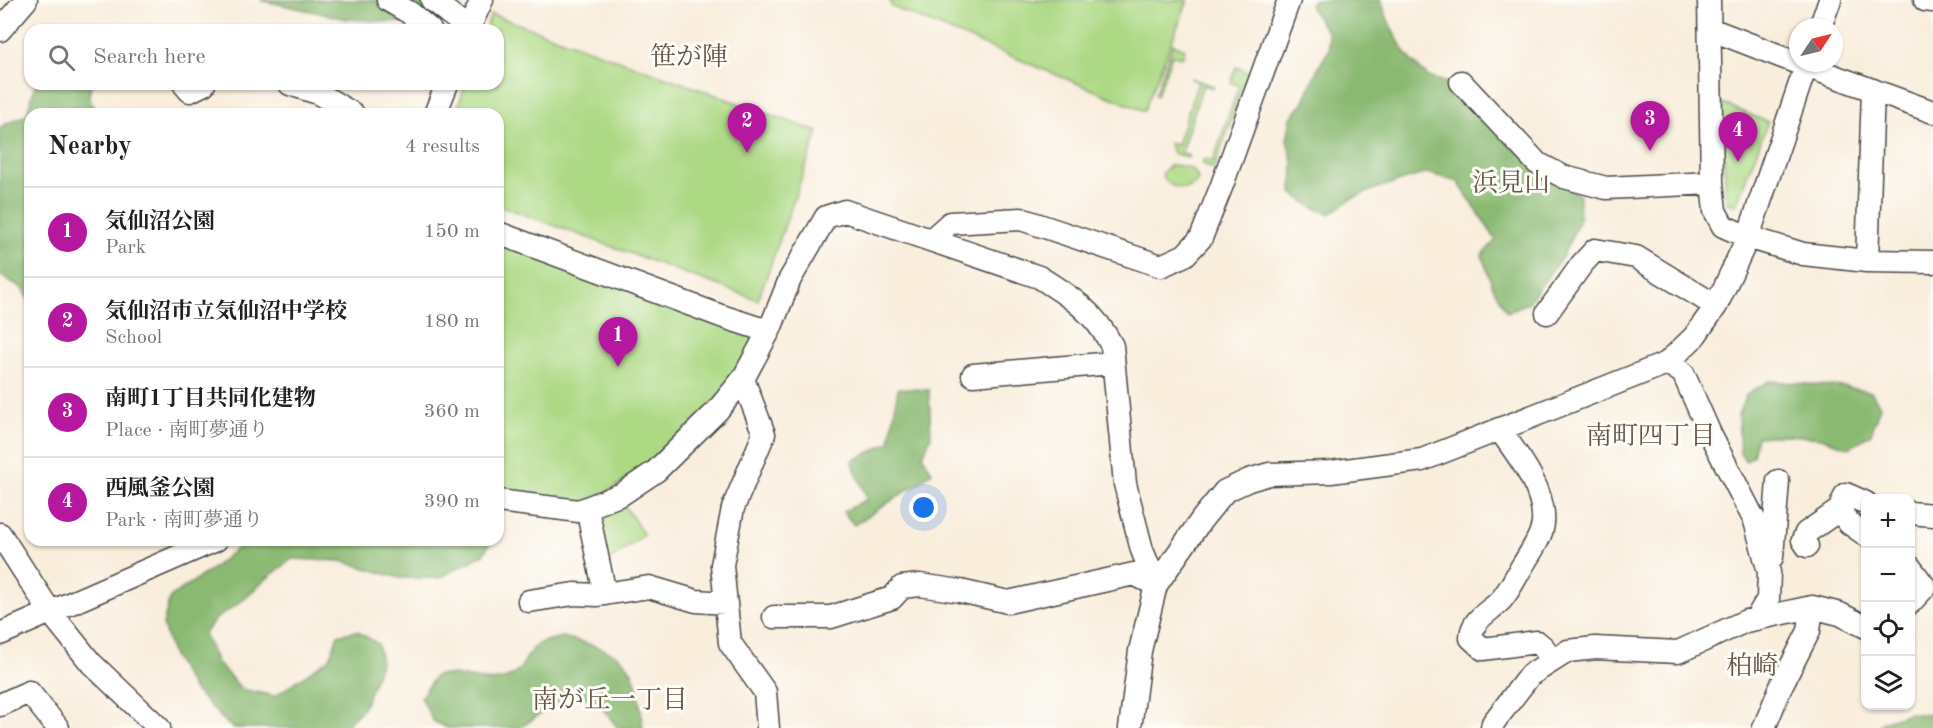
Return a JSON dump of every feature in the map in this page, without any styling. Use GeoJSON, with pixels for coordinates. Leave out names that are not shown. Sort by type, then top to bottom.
{"type":"FeatureCollection","features":[{"type":"Feature","properties":{"kind":"street"},"geometry":{"type":"LineString","coordinates":[[0,30],[26,0]]}},
{"type":"Feature","properties":{"kind":"street"},"geometry":{"type":"LineString","coordinates":[[388,0],[423,24]]}},
{"type":"Feature","properties":{"kind":"street"},"geometry":{"type":"LineString","coordinates":[[432,0],[463,24]]}},
{"type":"Feature","properties":{"kind":"street"},"geometry":{"type":"LineString","coordinates":[[471,24],[482,0]]}},
{"type":"Feature","properties":{"kind":"street"},"geometry":{"type":"LineString","coordinates":[[931,240],[950,223],[1021,219],[1161,266],[1185,255],[1201,238],[1288,0]]}},
{"type":"Feature","properties":{"kind":"street"},"geometry":{"type":"LineString","coordinates":[[1709,0],[1712,183],[1715,212],[1723,226],[1748,237],[1803,254],[1868,261],[1933,262]]}},
{"type":"Feature","properties":{"kind":"street"},"geometry":{"type":"LineString","coordinates":[[1823,18],[1830,0]]}},
{"type":"Feature","properties":{"kind":"street"},"geometry":{"type":"LineString","coordinates":[[1924,0],[1933,1]]}},
{"type":"Feature","properties":{"kind":"street"},"geometry":{"type":"LineString","coordinates":[[1710,29],[1789,59]]}},
{"type":"Feature","properties":{"kind":"street"},"geometry":{"type":"LineString","coordinates":[[1135,724],[1140,651],[1156,585],[1202,519],[1225,491],[1269,474],[1331,472],[1422,460],[1667,363],[1694,337],[1716,306],[1748,237],[1800,72]]}},
{"type":"Feature","properties":{"kind":"street"},"geometry":{"type":"LineString","coordinates":[[1824,72],[1933,112]]}},
{"type":"Feature","properties":{"kind":"street"},"geometry":{"type":"LineString","coordinates":[[1461,82],[1537,163],[1564,177],[1606,188],[1712,183]]}},
{"type":"Feature","properties":{"kind":"street"},"geometry":{"type":"LineString","coordinates":[[309,90],[343,108]]}},
{"type":"Feature","properties":{"kind":"street"},"geometry":{"type":"LineString","coordinates":[[437,108],[445,90]]}},
{"type":"Feature","properties":{"kind":"street"},"geometry":{"type":"LineString","coordinates":[[1868,261],[1873,90]]}},
{"type":"Feature","properties":{"kind":"street"},"geometry":{"type":"LineString","coordinates":[[504,502],[579,511],[622,494],[656,471],[717,411],[743,379],[770,329],[790,279],[826,217],[845,211],[1039,277],[1066,294],[1102,327],[1112,346],[1125,484],[1142,550],[1156,585]]}},
{"type":"Feature","properties":{"kind":"street"},"geometry":{"type":"LineString","coordinates":[[504,235],[721,316],[758,328],[770,329]]}},
{"type":"Feature","properties":{"kind":"street"},"geometry":{"type":"LineString","coordinates":[[1547,313],[1582,264],[1595,250],[1636,257],[1716,306]]}},
{"type":"Feature","properties":{"kind":"street"},"geometry":{"type":"LineString","coordinates":[[973,375],[1113,363]]}},
{"type":"Feature","properties":{"kind":"street"},"geometry":{"type":"LineString","coordinates":[[1667,363],[1683,373],[1711,436],[1755,521],[1769,572],[1768,599],[1756,619]]}},
{"type":"Feature","properties":{"kind":"street"},"geometry":{"type":"LineString","coordinates":[[743,379],[764,434],[733,508],[722,565],[730,643],[765,692],[764,725]]}},
{"type":"Feature","properties":{"kind":"street"},"geometry":{"type":"LineString","coordinates":[[1499,429],[1526,466],[1540,504],[1543,524],[1511,584],[1501,599],[1473,626],[1471,638],[1483,649],[1537,642],[1554,660]]}},
{"type":"Feature","properties":{"kind":"street"},"geometry":{"type":"LineString","coordinates":[[1767,567],[1772,557],[1778,481]]}},
{"type":"Feature","properties":{"kind":"street"},"geometry":{"type":"LineString","coordinates":[[1861,501],[1846,494],[1842,508],[1842,514],[1849,523],[1861,531]]}},
{"type":"Feature","properties":{"kind":"street"},"geometry":{"type":"LineString","coordinates":[[587,508],[605,594]]}},
{"type":"Feature","properties":{"kind":"street"},"geometry":{"type":"LineString","coordinates":[[1807,546],[1803,540],[1806,533],[1842,508]]}},
{"type":"Feature","properties":{"kind":"street"},"geometry":{"type":"LineString","coordinates":[[1915,513],[1933,515]]}},
{"type":"Feature","properties":{"kind":"street"},"geometry":{"type":"LineString","coordinates":[[0,534],[51,613],[91,663],[159,728]]}},
{"type":"Feature","properties":{"kind":"street"},"geometry":{"type":"LineString","coordinates":[[0,634],[202,546]]}},
{"type":"Feature","properties":{"kind":"street"},"geometry":{"type":"LineString","coordinates":[[1915,573],[1925,587],[1915,598]]}},
{"type":"Feature","properties":{"kind":"street"},"geometry":{"type":"LineString","coordinates":[[774,617],[831,617],[892,598],[902,587],[920,585],[1008,602],[1134,574],[1156,585]]}},
{"type":"Feature","properties":{"kind":"street"},"geometry":{"type":"LineString","coordinates":[[529,601],[574,594],[605,594],[649,587],[696,601],[726,603]]}},
{"type":"Feature","properties":{"kind":"street"},"geometry":{"type":"LineString","coordinates":[[1492,728],[1493,723],[1530,675],[1568,651],[1595,648],[1678,652],[1746,621],[1812,608],[1840,614],[1861,624]]}},
{"type":"Feature","properties":{"kind":"street"},"geometry":{"type":"LineString","coordinates":[[1764,728],[1782,684],[1809,631],[1812,608]]}},
{"type":"Feature","properties":{"kind":"street"},"geometry":{"type":"LineString","coordinates":[[0,705],[29,692],[58,728]]}},
{"type":"Feature","properties":{"kind":"green space"},"geometry":{"type":"Polygon","coordinates":[[[260,0],[422,0],[438,24],[424,24],[347,19],[260,0]]]}},
{"type":"Feature","properties":{"kind":"green space"},"geometry":{"type":"Polygon","coordinates":[[[889,0],[1188,0],[1144,111],[892,7],[889,0]]]}},
{"type":"Feature","properties":{"kind":"green space"},"geometry":{"type":"Polygon","coordinates":[[[1312,0],[1381,0],[1388,21],[1399,42],[1420,70],[1429,77],[1450,85],[1507,143],[1580,196],[1579,221],[1562,257],[1528,303],[1507,312],[1492,285],[1482,255],[1496,240],[1458,182],[1427,173],[1377,188],[1351,199],[1330,214],[1312,207],[1292,193],[1293,163],[1287,140],[1291,118],[1303,103],[1317,70],[1329,50],[1328,33],[1310,7],[1312,0]]]}},
{"type":"Feature","properties":{"kind":"green space"},"geometry":{"type":"Polygon","coordinates":[[[491,14],[818,132],[758,300],[504,207],[504,108],[457,108],[464,90],[504,90],[504,24],[487,24],[491,14]]]}},
{"type":"Feature","properties":{"kind":"green space"},"geometry":{"type":"Polygon","coordinates":[[[1173,44],[1185,49],[1182,58],[1172,55],[1157,96],[1155,95],[1173,44]]]}},
{"type":"Feature","properties":{"kind":"green space"},"geometry":{"type":"Polygon","coordinates":[[[1236,67],[1249,72],[1214,169],[1203,164],[1202,161],[1205,159],[1213,161],[1239,86],[1231,82],[1236,67]]]}},
{"type":"Feature","properties":{"kind":"green space"},"geometry":{"type":"Polygon","coordinates":[[[1190,78],[1214,86],[1213,88],[1203,85],[1181,152],[1188,155],[1188,158],[1173,153],[1169,143],[1177,145],[1198,82],[1190,78]]]}},
{"type":"Feature","properties":{"kind":"green space"},"geometry":{"type":"Polygon","coordinates":[[[34,90],[90,90],[89,97],[94,108],[28,108],[34,90]]]}},
{"type":"Feature","properties":{"kind":"green space"},"geometry":{"type":"Polygon","coordinates":[[[1721,103],[1768,122],[1736,205],[1726,203],[1721,103]]]}},
{"type":"Feature","properties":{"kind":"green space"},"geometry":{"type":"Polygon","coordinates":[[[24,116],[24,292],[21,287],[0,275],[0,127],[24,116]]]}},
{"type":"Feature","properties":{"kind":"green space"},"geometry":{"type":"Polygon","coordinates":[[[1170,165],[1191,169],[1197,175],[1198,180],[1190,187],[1173,186],[1164,179],[1162,174],[1170,165]]]}},
{"type":"Feature","properties":{"kind":"green space"},"geometry":{"type":"Polygon","coordinates":[[[504,241],[760,334],[716,400],[676,441],[614,488],[576,505],[504,496],[504,241]]]}},
{"type":"Feature","properties":{"kind":"green space"},"geometry":{"type":"Polygon","coordinates":[[[1769,381],[1844,387],[1871,392],[1880,406],[1871,434],[1849,448],[1821,438],[1787,435],[1757,437],[1753,456],[1746,461],[1740,454],[1738,415],[1746,395],[1769,381]]]}},
{"type":"Feature","properties":{"kind":"green space"},"geometry":{"type":"Polygon","coordinates":[[[898,388],[929,390],[931,436],[923,456],[932,472],[854,525],[843,512],[867,499],[852,461],[890,442],[898,388]]]}},
{"type":"Feature","properties":{"kind":"green space"},"geometry":{"type":"Polygon","coordinates":[[[623,503],[644,535],[610,560],[600,545],[599,521],[623,503]]]}},
{"type":"Feature","properties":{"kind":"green space"},"geometry":{"type":"Polygon","coordinates":[[[240,546],[488,546],[483,555],[439,578],[400,578],[341,561],[292,559],[246,598],[216,619],[204,633],[217,663],[242,689],[275,696],[330,658],[338,635],[357,631],[378,644],[381,663],[363,709],[343,728],[232,728],[193,689],[172,654],[163,625],[170,597],[208,572],[240,546]]]}},
{"type":"Feature","properties":{"kind":"green space"},"geometry":{"type":"Polygon","coordinates":[[[563,637],[604,649],[624,661],[636,683],[643,728],[618,728],[602,708],[582,695],[564,698],[520,728],[447,728],[433,721],[421,697],[435,676],[453,675],[491,681],[500,680],[515,674],[535,646],[563,637]]]}},
{"type":"Feature","properties":{"kind":"green space"},"geometry":{"type":"Polygon","coordinates":[[[1909,713],[1933,715],[1933,728],[1876,728],[1883,722],[1909,713]]]}},
{"type":"Feature","properties":{"kind":"place","name":"南町1丁目共同化建物"},"geometry":{"type":"Point","coordinates":[1650,151]}},
{"type":"Feature","properties":{"kind":"place","name":"気仙沼市立気仙沼中学校"},"geometry":{"type":"Point","coordinates":[747,153]}},
{"type":"Feature","properties":{"kind":"place","name":"西風釜公園"},"geometry":{"type":"Point","coordinates":[1738,162]}},
{"type":"Feature","properties":{"kind":"place","name":"気仙沼公園"},"geometry":{"type":"Point","coordinates":[618,367]}},
{"type":"Feature","properties":{"kind":"district","name":"笹が陣"},"geometry":{"type":"Point","coordinates":[689,56]}},
{"type":"Feature","properties":{"kind":"district","name":"浜見山"},"geometry":{"type":"Point","coordinates":[1511,182]}},
{"type":"Feature","properties":{"kind":"district","name":"南町四丁目"},"geometry":{"type":"Point","coordinates":[1651,435]}},
{"type":"Feature","properties":{"kind":"district","name":"柏崎"},"geometry":{"type":"Point","coordinates":[1752,665]}},
{"type":"Feature","properties":{"kind":"district","name":"南が丘一丁目"},"geometry":{"type":"Point","coordinates":[610,699]}}]}
